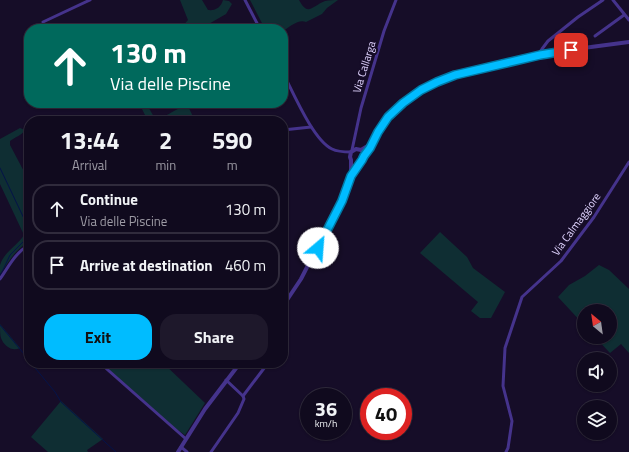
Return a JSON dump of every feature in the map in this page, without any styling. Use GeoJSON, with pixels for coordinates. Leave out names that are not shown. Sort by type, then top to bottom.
{"type":"FeatureCollection","features":[{"type":"Feature","properties":{"kind":"street"},"geometry":{"type":"LineString","coordinates":[[43,22],[90,0]]}},
{"type":"Feature","properties":{"kind":"street"},"geometry":{"type":"LineString","coordinates":[[245,0],[257,24]]}},
{"type":"Feature","properties":{"kind":"street","name":"Via Callarga"},"geometry":{"type":"LineString","coordinates":[[351,152],[384,31],[396,0]]}},
{"type":"Feature","properties":{"kind":"street"},"geometry":{"type":"LineString","coordinates":[[540,55],[540,52],[548,41],[578,17],[603,0]]}},
{"type":"Feature","properties":{"kind":"street"},"geometry":{"type":"LineString","coordinates":[[613,0],[629,20]]}},
{"type":"Feature","properties":{"kind":"street"},"geometry":{"type":"LineString","coordinates":[[595,36],[624,15]]}},
{"type":"Feature","properties":{"kind":"street"},"geometry":{"type":"LineString","coordinates":[[288,298],[316,252],[344,197],[351,176],[367,153],[383,125],[411,96],[445,78],[455,75],[540,55],[629,42]]}},
{"type":"Feature","properties":{"kind":"street"},"geometry":{"type":"LineString","coordinates":[[288,83],[311,127],[330,148],[336,151],[351,152],[371,144]]}},
{"type":"Feature","properties":{"kind":"street"},"geometry":{"type":"LineString","coordinates":[[288,129],[311,127]]}},
{"type":"Feature","properties":{"kind":"street"},"geometry":{"type":"LineString","coordinates":[[354,141],[364,156]]}},
{"type":"Feature","properties":{"kind":"street"},"geometry":{"type":"LineString","coordinates":[[351,152],[351,176]]}},
{"type":"Feature","properties":{"kind":"street"},"geometry":{"type":"LineString","coordinates":[[351,160],[355,163],[360,162]]}},
{"type":"Feature","properties":{"kind":"street","name":"Via Calmaggiore"},"geometry":{"type":"LineString","coordinates":[[506,452],[508,448],[512,421],[503,386],[505,348],[522,297],[561,261],[594,217],[629,162]]}},
{"type":"Feature","properties":{"kind":"street"},"geometry":{"type":"LineString","coordinates":[[0,279],[15,256],[24,248]]}},
{"type":"Feature","properties":{"kind":"street"},"geometry":{"type":"LineString","coordinates":[[106,368],[186,439]]}},
{"type":"Feature","properties":{"kind":"street"},"geometry":{"type":"LineString","coordinates":[[178,452],[205,408],[236,368]]}},
{"type":"Feature","properties":{"kind":"street"},"geometry":{"type":"LineString","coordinates":[[211,452],[238,413],[244,400],[244,396],[264,368]]}},
{"type":"Feature","properties":{"kind":"street"},"geometry":{"type":"LineString","coordinates":[[226,380],[244,396]]}},
{"type":"Feature","properties":{"kind":"street"},"geometry":{"type":"LineString","coordinates":[[181,447],[187,452]]}},
{"type":"Feature","properties":{"kind":"green space"},"geometry":{"type":"Polygon","coordinates":[[[180,0],[202,0],[208,10],[218,8],[223,0],[229,1],[232,4],[226,14],[209,24],[184,24],[188,20],[180,0]]]}},
{"type":"Feature","properties":{"kind":"green space"},"geometry":{"type":"Polygon","coordinates":[[[250,0],[299,0],[305,8],[310,9],[325,1],[338,0],[327,8],[322,14],[306,22],[297,22],[288,28],[288,24],[262,24],[250,0]]]}},
{"type":"Feature","properties":{"kind":"green space"},"geometry":{"type":"Polygon","coordinates":[[[142,108],[149,108],[153,116],[146,116],[142,108]]]}},
{"type":"Feature","properties":{"kind":"green space"},"geometry":{"type":"Polygon","coordinates":[[[179,108],[189,108],[193,116],[164,116],[179,108]]]}},
{"type":"Feature","properties":{"kind":"green space"},"geometry":{"type":"Polygon","coordinates":[[[20,128],[24,130],[20,135],[10,141],[10,145],[24,172],[24,235],[0,184],[0,139],[20,128]]]}},
{"type":"Feature","properties":{"kind":"green space"},"geometry":{"type":"Polygon","coordinates":[[[440,232],[467,257],[473,268],[505,292],[491,318],[480,318],[471,311],[478,302],[420,253],[440,232]]]}},
{"type":"Feature","properties":{"kind":"green space"},"geometry":{"type":"Polygon","coordinates":[[[24,235],[24,245],[9,260],[0,274],[0,265],[4,256],[24,235]]]}},
{"type":"Feature","properties":{"kind":"green space"},"geometry":{"type":"Polygon","coordinates":[[[599,265],[609,270],[629,289],[629,353],[621,344],[611,352],[609,352],[602,344],[617,344],[617,304],[577,304],[577,317],[558,297],[569,285],[585,276],[599,265]]]}},
{"type":"Feature","properties":{"kind":"green space"},"geometry":{"type":"Polygon","coordinates":[[[0,324],[20,348],[11,349],[4,344],[1,337],[0,324]]]}},
{"type":"Feature","properties":{"kind":"green space"},"geometry":{"type":"Polygon","coordinates":[[[106,368],[168,368],[205,403],[185,435],[166,422],[106,368]]]}},
{"type":"Feature","properties":{"kind":"green space"},"geometry":{"type":"Polygon","coordinates":[[[61,401],[103,439],[87,450],[88,452],[48,452],[31,437],[61,401]]]}},
{"type":"Feature","properties":{"kind":"waterway"},"geometry":{"type":"LineString","coordinates":[[0,168],[24,218]]}},
{"type":"Feature","properties":{"kind":"waterway"},"geometry":{"type":"LineString","coordinates":[[0,275],[10,255],[24,241]]}},
{"type":"Feature","properties":{"kind":"waterway"},"geometry":{"type":"LineString","coordinates":[[0,325],[24,354]]}},
{"type":"Feature","properties":{"kind":"waterway"},"geometry":{"type":"LineString","coordinates":[[35,368],[55,392],[61,402],[116,452]]}},
{"type":"Feature","properties":{"kind":"route"},"geometry":{"type":"LineString","coordinates":[[318,248],[342,201],[351,176],[367,153],[388,117],[411,96],[445,78],[455,75],[553,52],[571,50]]}}]}
